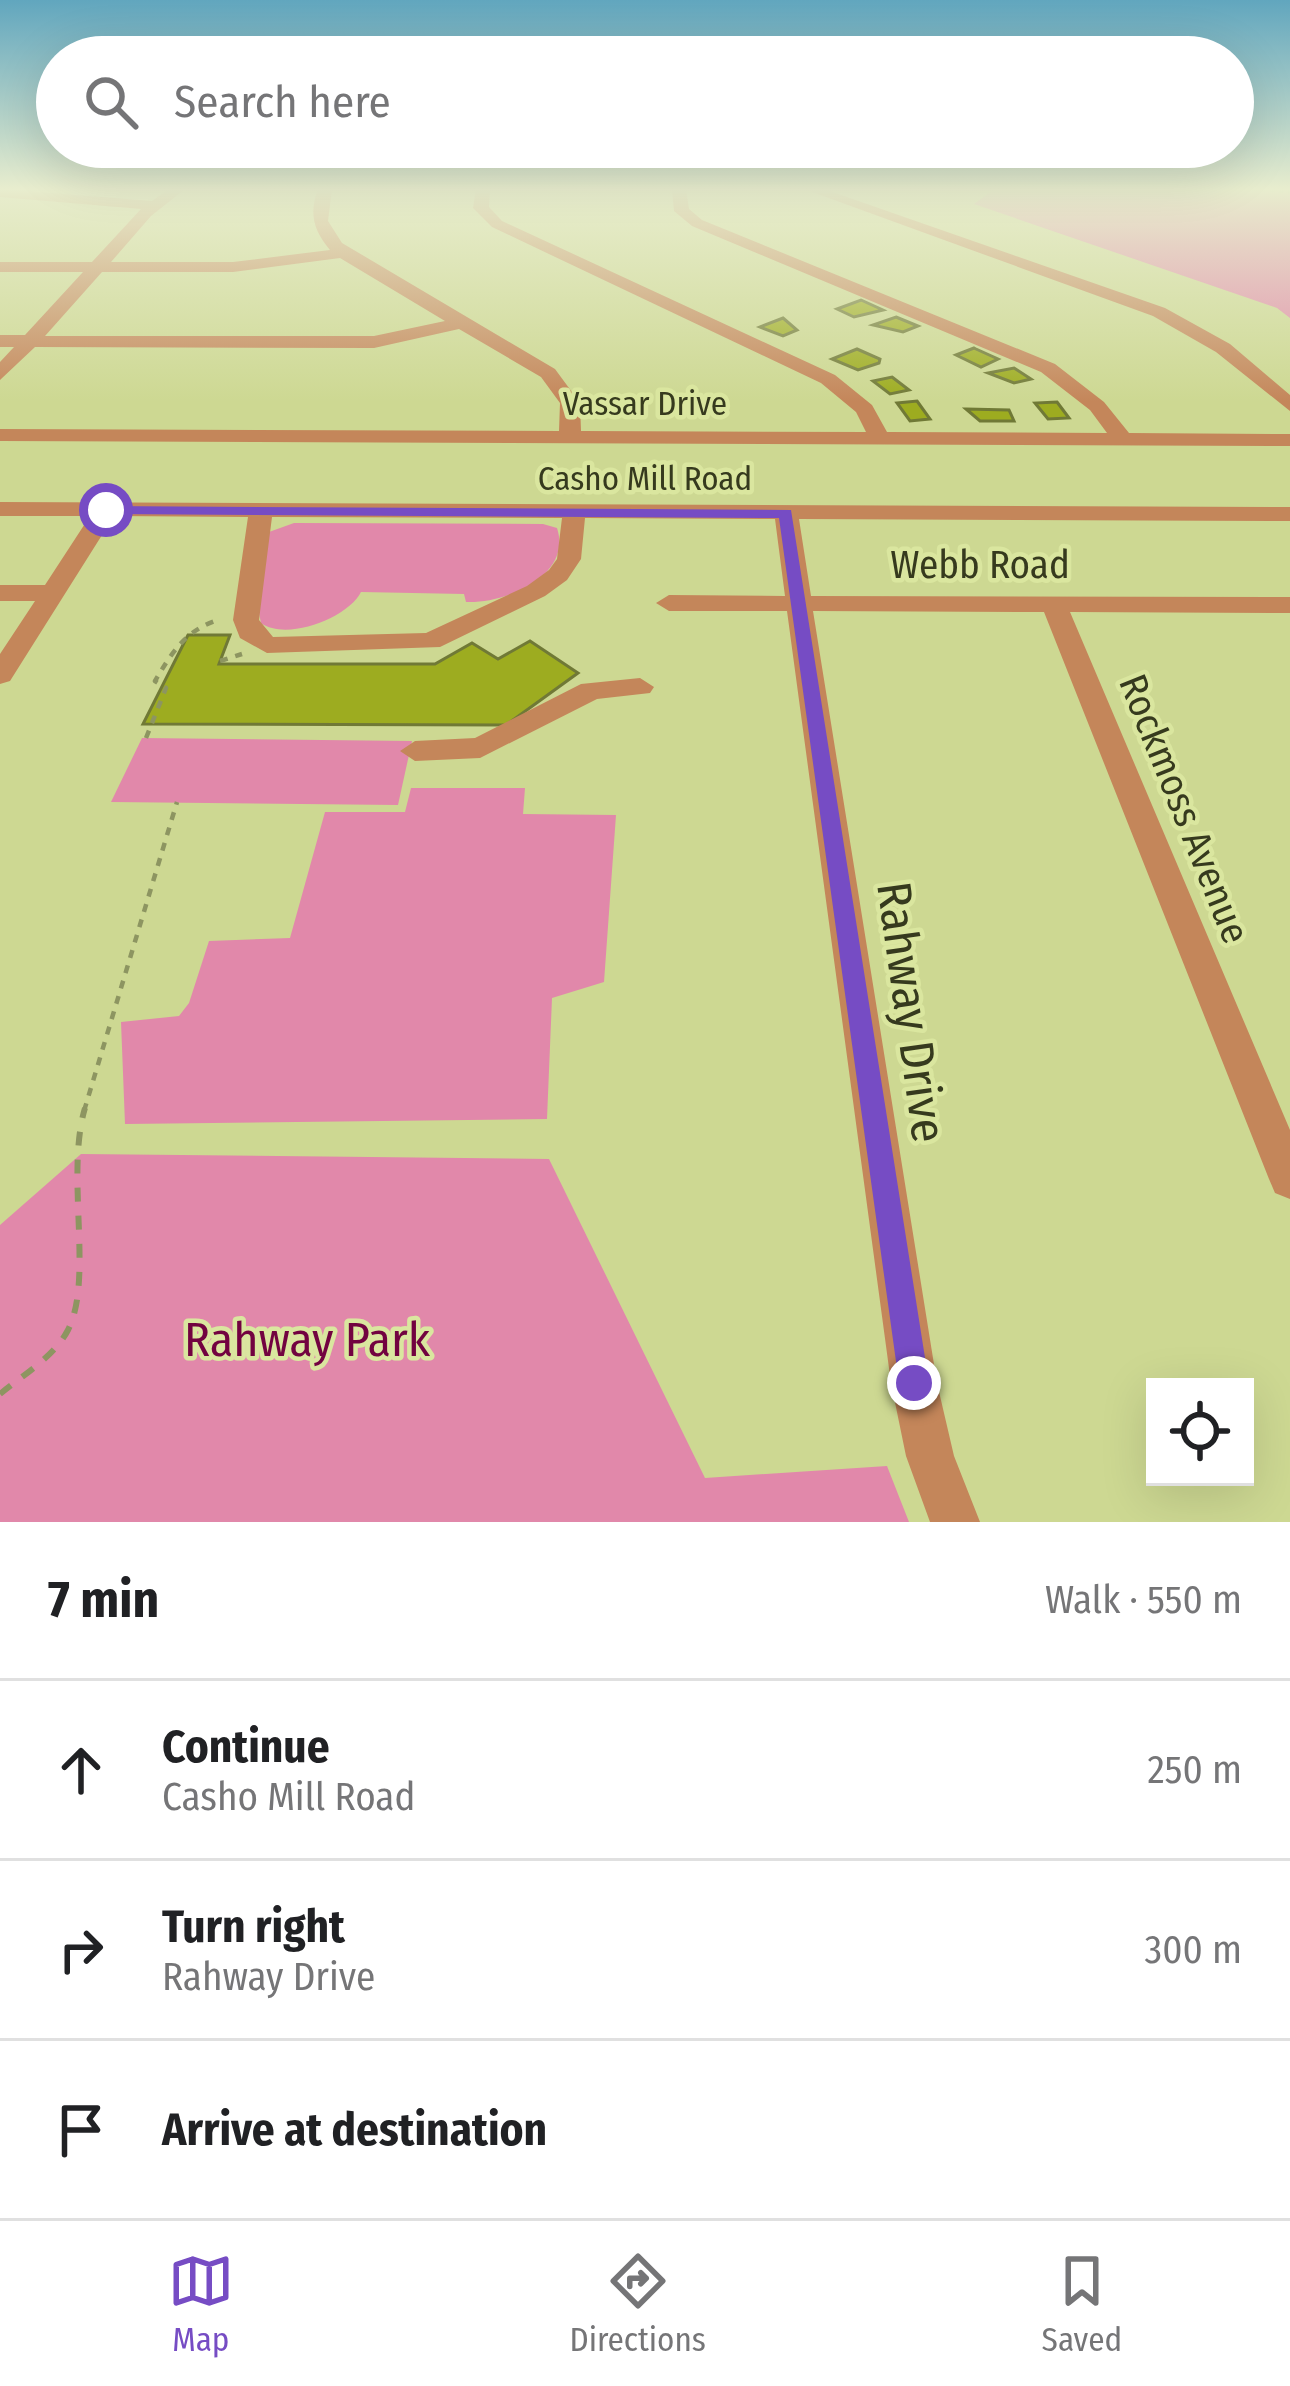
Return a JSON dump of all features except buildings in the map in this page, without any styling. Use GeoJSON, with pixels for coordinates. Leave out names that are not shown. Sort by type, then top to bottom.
{"type":"FeatureCollection","features":[{"type":"Feature","properties":{"kind":"street"},"geometry":{"type":"LineString","coordinates":[[0,374],[103,260]]}},
{"type":"Feature","properties":{"kind":"street"},"geometry":{"type":"LineString","coordinates":[[0,268],[250,266],[292,260]]}},
{"type":"Feature","properties":{"kind":"street"},"geometry":{"type":"LineString","coordinates":[[353,260],[535,364],[558,384],[570,403],[570,437]]}},
{"type":"Feature","properties":{"kind":"street"},"geometry":{"type":"LineString","coordinates":[[574,260],[828,379],[865,409],[880,438]]}},
{"type":"Feature","properties":{"kind":"street"},"geometry":{"type":"LineString","coordinates":[[787,260],[1048,368],[1097,406],[1123,440]]}},
{"type":"Feature","properties":{"kind":"street"},"geometry":{"type":"LineString","coordinates":[[1012,260],[1159,312],[1223,348],[1290,405]]}},
{"type":"Feature","properties":{"kind":"street"},"geometry":{"type":"LineString","coordinates":[[0,341],[374,342],[463,323]]}},
{"type":"Feature","properties":{"kind":"street","name":"Vassar Drive"},"geometry":{"type":"LineString","coordinates":[[0,435],[1290,440]]}},
{"type":"Feature","properties":{"kind":"street","name":"Casho Mill Road"},"geometry":{"type":"LineString","coordinates":[[0,509],[1290,514]]}},
{"type":"Feature","properties":{"kind":"street"},"geometry":{"type":"LineString","coordinates":[[0,675],[106,510]]}},
{"type":"Feature","properties":{"kind":"street"},"geometry":{"type":"LineString","coordinates":[[261,510],[246,620],[249,632],[267,645],[369,646],[431,640],[536,591],[565,567],[574,512]]}},
{"type":"Feature","properties":{"kind":"street","name":"Rahway Drive"},"geometry":{"type":"LineString","coordinates":[[786,513],[914,1383],[930,1456],[955,1522]]}},
{"type":"Feature","properties":{"kind":"street"},"geometry":{"type":"LineString","coordinates":[[0,593],[52,593]]}},
{"type":"Feature","properties":{"kind":"street","name":"Webb Road"},"geometry":{"type":"LineString","coordinates":[[669,602],[1290,605]]}},
{"type":"Feature","properties":{"kind":"street","name":"Rockmoss Avenue"},"geometry":{"type":"LineString","coordinates":[[1054,604],[1290,1179]]}},
{"type":"Feature","properties":{"kind":"street"},"geometry":{"type":"LineString","coordinates":[[415,751],[480,748],[591,690],[640,687]]}},
{"type":"Feature","properties":{"kind":"path"},"geometry":{"type":"LineString","coordinates":[[146,738],[166,688],[155,681],[169,656],[187,632],[214,622]]}},
{"type":"Feature","properties":{"kind":"path"},"geometry":{"type":"LineString","coordinates":[[220,661],[247,651]]}},
{"type":"Feature","properties":{"kind":"path"},"geometry":{"type":"LineString","coordinates":[[0,1394],[56,1345],[73,1319],[70,1173],[75,1141],[177,802]]}},
{"type":"Feature","properties":{"kind":"green space"},"geometry":{"type":"Polygon","coordinates":[[[1137,260],[1290,260],[1290,318],[1277,308],[1137,260]]]}},
{"type":"Feature","properties":{"kind":"green space"},"geometry":{"type":"Polygon","coordinates":[[[294,523],[543,524],[557,528],[559,545],[546,573],[499,598],[466,602],[464,594],[361,592],[331,618],[286,630],[261,623],[259,613],[269,532],[294,523]]]}},
{"type":"Feature","properties":{"kind":"green space"},"geometry":{"type":"Polygon","coordinates":[[[142,738],[412,741],[398,805],[111,802],[142,738]]]}},
{"type":"Feature","properties":{"kind":"green space"},"geometry":{"type":"Polygon","coordinates":[[[411,788],[525,788],[523,814],[616,815],[604,982],[552,998],[547,1119],[125,1124],[121,1022],[179,1016],[189,1003],[209,941],[290,938],[325,812],[405,812],[411,788]]]}},
{"type":"Feature","properties":{"kind":"green space","name":"Rahway Park"},"geometry":{"type":"Polygon","coordinates":[[[81,1154],[549,1159],[705,1478],[887,1466],[909,1522],[0,1522],[0,1225],[81,1154]]]}},
{"type":"Feature","properties":{"kind":"route"},"geometry":{"type":"LineString","coordinates":[[106,510],[786,513],[914,1383]]}}]}
